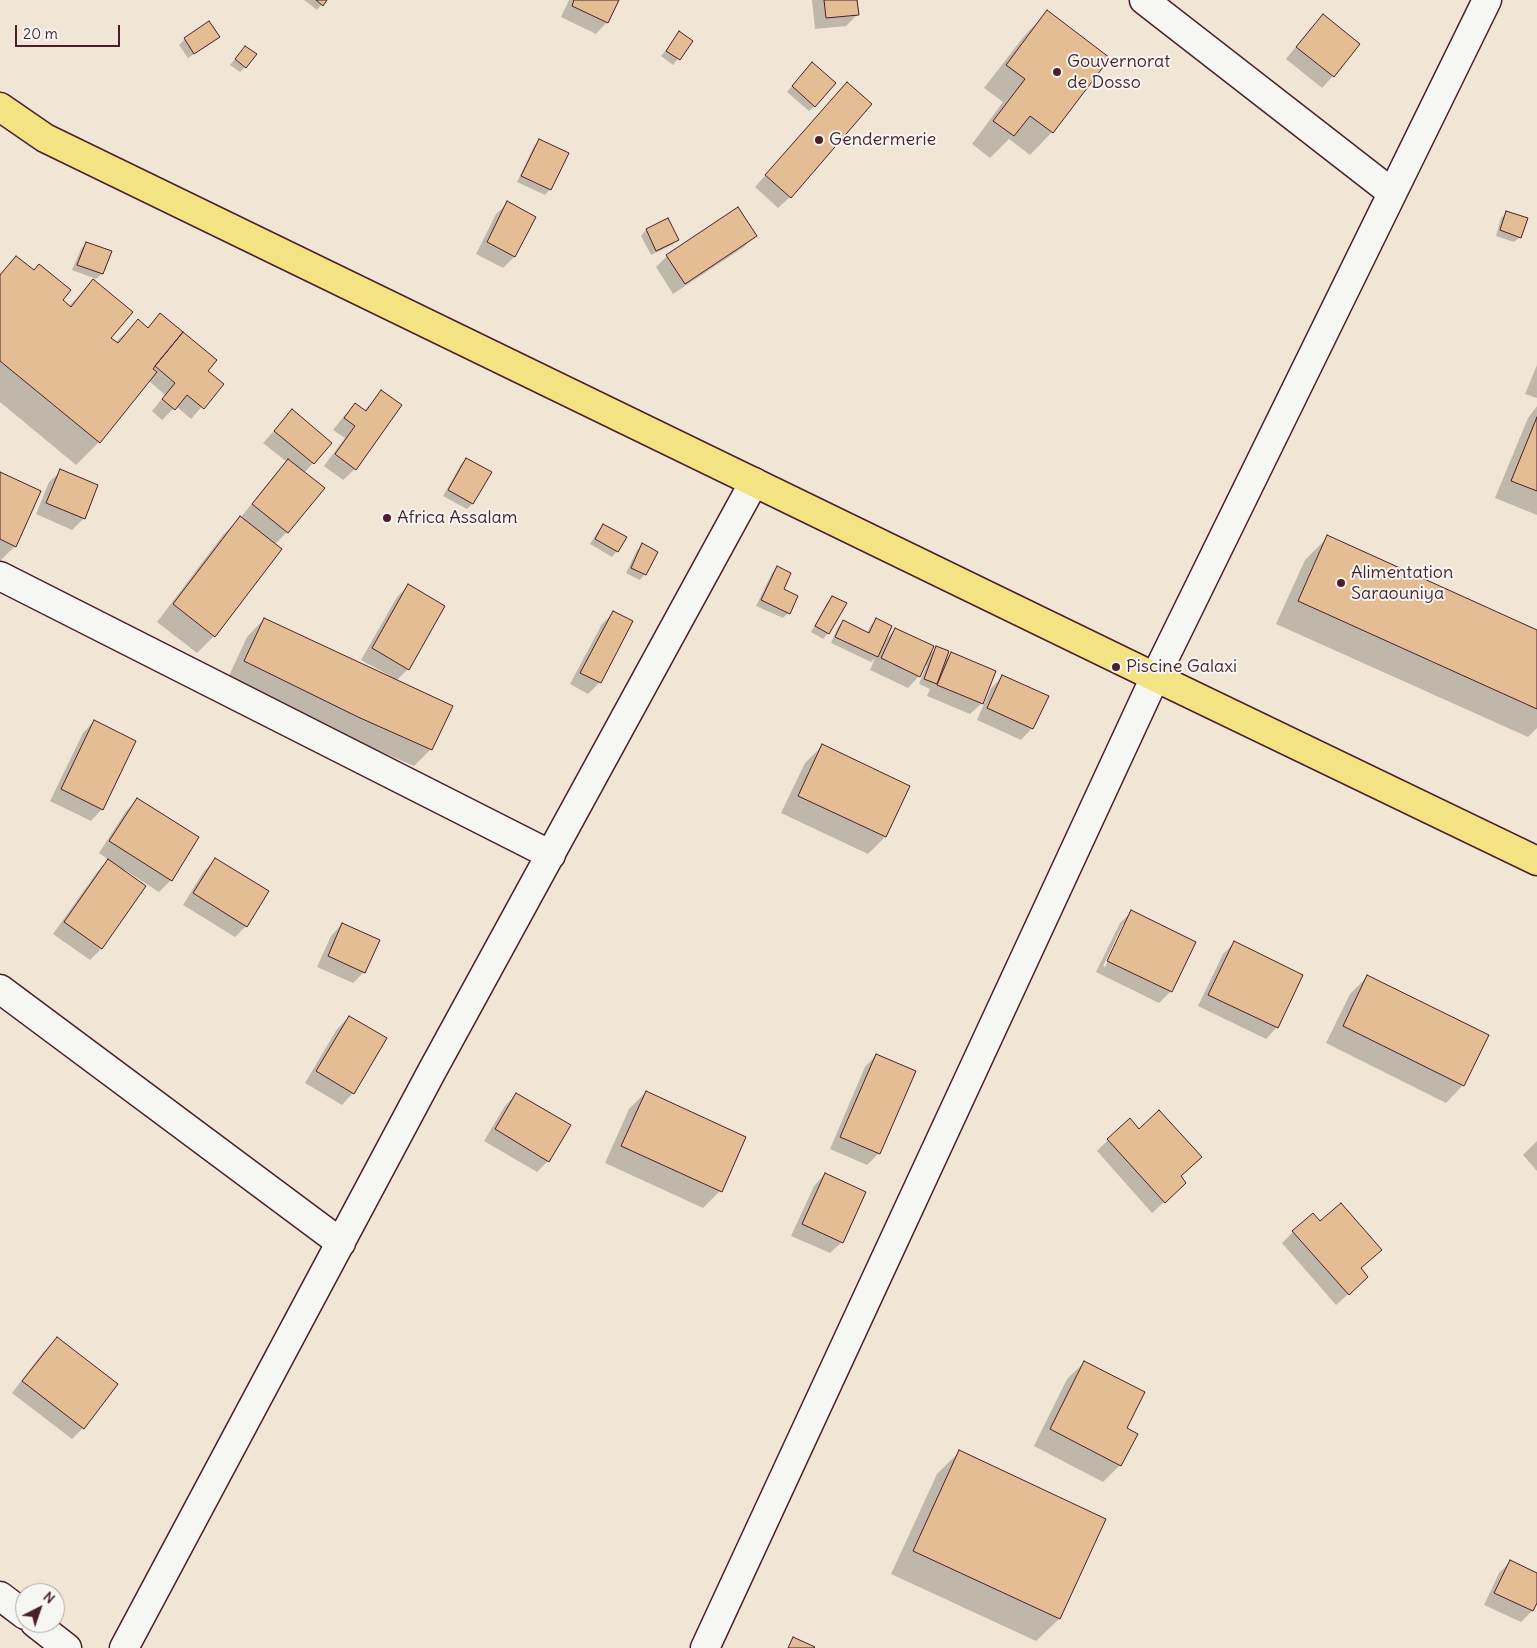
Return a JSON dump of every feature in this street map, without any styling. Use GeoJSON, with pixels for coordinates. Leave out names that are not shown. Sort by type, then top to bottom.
{"type":"FeatureCollection","features":[{"type":"Feature","properties":{"kind":"main road"},"geometry":{"type":"LineString","coordinates":[[0,107],[46,138],[1537,861]]}},
{"type":"Feature","properties":{"kind":"main road"},"geometry":{"type":"LineString","coordinates":[[0,128],[46,138]]}},
{"type":"Feature","properties":{"kind":"street"},"geometry":{"type":"LineString","coordinates":[[1144,0],[1391,192]]}},
{"type":"Feature","properties":{"kind":"street"},"geometry":{"type":"LineString","coordinates":[[705,1648],[1155,677],[1391,192],[1487,0]]}},
{"type":"Feature","properties":{"kind":"street"},"geometry":{"type":"LineString","coordinates":[[124,1648],[341,1242],[754,482]]}},
{"type":"Feature","properties":{"kind":"street"},"geometry":{"type":"LineString","coordinates":[[0,576],[551,855]]}},
{"type":"Feature","properties":{"kind":"street"},"geometry":{"type":"LineString","coordinates":[[0,989],[341,1242]]}},
{"type":"Feature","properties":{"kind":"street"},"geometry":{"type":"LineString","coordinates":[[0,1596],[15,1607]]}},
{"type":"Feature","properties":{"kind":"street"},"geometry":{"type":"LineString","coordinates":[[48,1633],[67,1648]]}},
{"type":"Feature","properties":{"kind":"building"},"geometry":{"type":"Polygon","coordinates":[[[316,0],[327,0],[323,6],[316,0]]]}},
{"type":"Feature","properties":{"kind":"building"},"geometry":{"type":"Polygon","coordinates":[[[574,0],[619,0],[608,23],[572,6],[574,0]]]}},
{"type":"Feature","properties":{"kind":"building"},"geometry":{"type":"Polygon","coordinates":[[[824,0],[857,0],[859,15],[826,18],[824,0]]]}},
{"type":"Feature","properties":{"kind":"building","name":"Gouvernorat de Dosso"},"geometry":{"type":"Polygon","coordinates":[[[1047,10],[1110,58],[1053,133],[1030,116],[1014,136],[993,121],[1025,79],[1006,65],[1047,10]]]}},
{"type":"Feature","properties":{"kind":"building"},"geometry":{"type":"Polygon","coordinates":[[[1323,14],[1360,44],[1334,77],[1296,47],[1323,14]]]}},
{"type":"Feature","properties":{"kind":"building"},"geometry":{"type":"Polygon","coordinates":[[[209,21],[220,37],[194,54],[184,38],[209,21]]]}},
{"type":"Feature","properties":{"kind":"building"},"geometry":{"type":"Polygon","coordinates":[[[679,31],[693,41],[680,60],[666,51],[679,31]]]}},
{"type":"Feature","properties":{"kind":"building"},"geometry":{"type":"Polygon","coordinates":[[[245,46],[257,54],[246,68],[235,59],[245,46]]]}},
{"type":"Feature","properties":{"kind":"building"},"geometry":{"type":"Polygon","coordinates":[[[812,62],[836,83],[815,107],[792,86],[812,62]]]}},
{"type":"Feature","properties":{"kind":"building","name":"Gendermerie"},"geometry":{"type":"Polygon","coordinates":[[[847,82],[872,104],[791,198],[765,175],[847,82]]]}},
{"type":"Feature","properties":{"kind":"building"},"geometry":{"type":"Polygon","coordinates":[[[539,139],[569,153],[551,190],[521,176],[539,139]]]}},
{"type":"Feature","properties":{"kind":"building"},"geometry":{"type":"Polygon","coordinates":[[[507,201],[536,217],[515,257],[487,242],[507,201]]]}},
{"type":"Feature","properties":{"kind":"building"},"geometry":{"type":"Polygon","coordinates":[[[738,207],[757,236],[685,284],[666,255],[738,207]]]}},
{"type":"Feature","properties":{"kind":"building"},"geometry":{"type":"Polygon","coordinates":[[[1506,211],[1528,218],[1521,238],[1500,230],[1506,211]]]}},
{"type":"Feature","properties":{"kind":"building"},"geometry":{"type":"Polygon","coordinates":[[[668,218],[679,240],[656,251],[646,229],[668,218]]]}},
{"type":"Feature","properties":{"kind":"building"},"geometry":{"type":"Polygon","coordinates":[[[86,242],[112,251],[103,274],[77,265],[86,242]]]}},
{"type":"Feature","properties":{"kind":"building"},"geometry":{"type":"Polygon","coordinates":[[[16,256],[34,270],[39,264],[71,290],[63,300],[71,307],[93,279],[133,312],[111,338],[118,343],[138,319],[148,328],[160,313],[183,332],[153,369],[157,372],[100,443],[0,361],[0,275],[16,256]]]}},
{"type":"Feature","properties":{"kind":"building"},"geometry":{"type":"Polygon","coordinates":[[[183,332],[217,360],[208,371],[224,384],[204,409],[187,395],[175,410],[162,399],[175,383],[155,366],[183,332]]]}},
{"type":"Feature","properties":{"kind":"building"},"geometry":{"type":"Polygon","coordinates":[[[381,390],[402,405],[356,470],[335,454],[355,426],[344,418],[355,403],[366,411],[381,390]]]}},
{"type":"Feature","properties":{"kind":"building"},"geometry":{"type":"Polygon","coordinates":[[[292,409],[332,443],[314,464],[274,431],[292,409]]]}},
{"type":"Feature","properties":{"kind":"building"},"geometry":{"type":"Polygon","coordinates":[[[1537,417],[1537,491],[1511,481],[1537,417]]]}},
{"type":"Feature","properties":{"kind":"building"},"geometry":{"type":"Polygon","coordinates":[[[466,458],[492,472],[473,504],[448,490],[466,458]]]}},
{"type":"Feature","properties":{"kind":"building"},"geometry":{"type":"Polygon","coordinates":[[[288,459],[325,488],[288,533],[252,504],[288,459]]]}},
{"type":"Feature","properties":{"kind":"building"},"geometry":{"type":"Polygon","coordinates":[[[60,469],[98,485],[85,519],[46,503],[60,469]]]}},
{"type":"Feature","properties":{"kind":"building"},"geometry":{"type":"Polygon","coordinates":[[[0,472],[41,491],[16,547],[0,539],[0,472]]]}},
{"type":"Feature","properties":{"kind":"building"},"geometry":{"type":"Polygon","coordinates":[[[240,516],[282,549],[215,637],[173,604],[240,516]]]}},
{"type":"Feature","properties":{"kind":"building"},"geometry":{"type":"Polygon","coordinates":[[[603,524],[627,537],[618,552],[595,539],[603,524]]]}},
{"type":"Feature","properties":{"kind":"building"},"geometry":{"type":"Polygon","coordinates":[[[1327,535],[1537,630],[1537,709],[1298,601],[1327,535]]]}},
{"type":"Feature","properties":{"kind":"building"},"geometry":{"type":"Polygon","coordinates":[[[642,543],[658,552],[646,575],[631,568],[642,543]]]}},
{"type":"Feature","properties":{"kind":"building"},"geometry":{"type":"Polygon","coordinates":[[[777,566],[791,573],[784,589],[798,596],[790,614],[761,600],[777,566]]]}},
{"type":"Feature","properties":{"kind":"building"},"geometry":{"type":"Polygon","coordinates":[[[408,584],[445,606],[409,670],[372,648],[408,584]]]}},
{"type":"Feature","properties":{"kind":"building"},"geometry":{"type":"Polygon","coordinates":[[[832,596],[847,603],[829,634],[815,626],[832,596]]]}},
{"type":"Feature","properties":{"kind":"building"},"geometry":{"type":"Polygon","coordinates":[[[613,611],[633,621],[601,683],[580,673],[613,611]]]}},
{"type":"Feature","properties":{"kind":"building"},"geometry":{"type":"Polygon","coordinates":[[[264,618],[453,706],[432,750],[358,717],[244,661],[264,618]]]}},
{"type":"Feature","properties":{"kind":"building"},"geometry":{"type":"Polygon","coordinates":[[[876,618],[892,626],[878,657],[835,637],[843,620],[869,633],[876,618]]]}},
{"type":"Feature","properties":{"kind":"building"},"geometry":{"type":"Polygon","coordinates":[[[895,628],[934,646],[920,677],[881,658],[895,628]]]}},
{"type":"Feature","properties":{"kind":"building"},"geometry":{"type":"Polygon","coordinates":[[[936,646],[949,651],[937,684],[924,679],[936,646]]]}},
{"type":"Feature","properties":{"kind":"building"},"geometry":{"type":"Polygon","coordinates":[[[951,652],[996,671],[983,704],[937,685],[951,652]]]}},
{"type":"Feature","properties":{"kind":"building"},"geometry":{"type":"Polygon","coordinates":[[[1002,675],[1049,696],[1033,729],[987,708],[1002,675]]]}},
{"type":"Feature","properties":{"kind":"building"},"geometry":{"type":"Polygon","coordinates":[[[94,720],[136,741],[103,810],[61,789],[94,720]]]}},
{"type":"Feature","properties":{"kind":"building"},"geometry":{"type":"Polygon","coordinates":[[[822,744],[910,786],[886,837],[798,796],[822,744]]]}},
{"type":"Feature","properties":{"kind":"building"},"geometry":{"type":"Polygon","coordinates":[[[137,798],[199,837],[172,881],[109,841],[137,798]]]}},
{"type":"Feature","properties":{"kind":"building"},"geometry":{"type":"Polygon","coordinates":[[[215,858],[269,891],[247,927],[193,893],[215,858]]]}},
{"type":"Feature","properties":{"kind":"building"},"geometry":{"type":"Polygon","coordinates":[[[108,859],[146,886],[102,949],[64,922],[108,859]]]}},
{"type":"Feature","properties":{"kind":"building"},"geometry":{"type":"Polygon","coordinates":[[[1131,910],[1196,942],[1172,992],[1107,961],[1131,910]]]}},
{"type":"Feature","properties":{"kind":"building"},"geometry":{"type":"Polygon","coordinates":[[[342,923],[380,940],[365,973],[328,956],[342,923]]]}},
{"type":"Feature","properties":{"kind":"building"},"geometry":{"type":"Polygon","coordinates":[[[1234,941],[1303,975],[1278,1028],[1208,995],[1234,941]]]}},
{"type":"Feature","properties":{"kind":"building"},"geometry":{"type":"Polygon","coordinates":[[[1367,975],[1489,1035],[1464,1086],[1343,1026],[1367,975]]]}},
{"type":"Feature","properties":{"kind":"building"},"geometry":{"type":"Polygon","coordinates":[[[349,1016],[387,1038],[354,1094],[316,1071],[349,1016]]]}},
{"type":"Feature","properties":{"kind":"building"},"geometry":{"type":"Polygon","coordinates":[[[876,1054],[916,1071],[880,1154],[840,1137],[876,1054]]]}},
{"type":"Feature","properties":{"kind":"building"},"geometry":{"type":"Polygon","coordinates":[[[646,1091],[746,1137],[722,1192],[621,1146],[646,1091]]]}},
{"type":"Feature","properties":{"kind":"building"},"geometry":{"type":"Polygon","coordinates":[[[516,1093],[571,1125],[549,1162],[495,1129],[516,1093]]]}},
{"type":"Feature","properties":{"kind":"building"},"geometry":{"type":"Polygon","coordinates":[[[1159,1110],[1202,1157],[1181,1176],[1186,1183],[1165,1203],[1107,1139],[1130,1118],[1139,1129],[1159,1110]]]}},
{"type":"Feature","properties":{"kind":"building"},"geometry":{"type":"Polygon","coordinates":[[[825,1173],[866,1192],[843,1243],[802,1224],[825,1173]]]}},
{"type":"Feature","properties":{"kind":"building"},"geometry":{"type":"Polygon","coordinates":[[[1341,1203],[1382,1250],[1361,1268],[1368,1277],[1349,1295],[1292,1231],[1313,1213],[1320,1221],[1341,1203]]]}},
{"type":"Feature","properties":{"kind":"building"},"geometry":{"type":"Polygon","coordinates":[[[57,1337],[118,1384],[84,1429],[22,1381],[57,1337]]]}},
{"type":"Feature","properties":{"kind":"building"},"geometry":{"type":"Polygon","coordinates":[[[1084,1361],[1145,1392],[1127,1428],[1138,1434],[1121,1466],[1050,1429],[1084,1361]]]}},
{"type":"Feature","properties":{"kind":"building"},"geometry":{"type":"Polygon","coordinates":[[[959,1450],[1106,1519],[1060,1619],[913,1551],[959,1450]]]}},
{"type":"Feature","properties":{"kind":"building"},"geometry":{"type":"Polygon","coordinates":[[[1510,1560],[1537,1573],[1537,1603],[1533,1611],[1494,1593],[1510,1560]]]}},
{"type":"Feature","properties":{"kind":"building"},"geometry":{"type":"Polygon","coordinates":[[[793,1637],[815,1647],[788,1648],[793,1637]]]}},
{"type":"Feature","properties":{"kind":"place","name":"Gouvernorat de Dosso"},"geometry":{"type":"Point","coordinates":[1057,72]}},
{"type":"Feature","properties":{"kind":"place","name":"Gendermerie"},"geometry":{"type":"Point","coordinates":[819,140]}},
{"type":"Feature","properties":{"kind":"place","name":"Africa Assalam"},"geometry":{"type":"Point","coordinates":[387,518]}},
{"type":"Feature","properties":{"kind":"place","name":"Alimentation Saraouniya"},"geometry":{"type":"Point","coordinates":[1341,583]}},
{"type":"Feature","properties":{"kind":"place","name":"Piscine Galaxi"},"geometry":{"type":"Point","coordinates":[1116,667]}}]}
